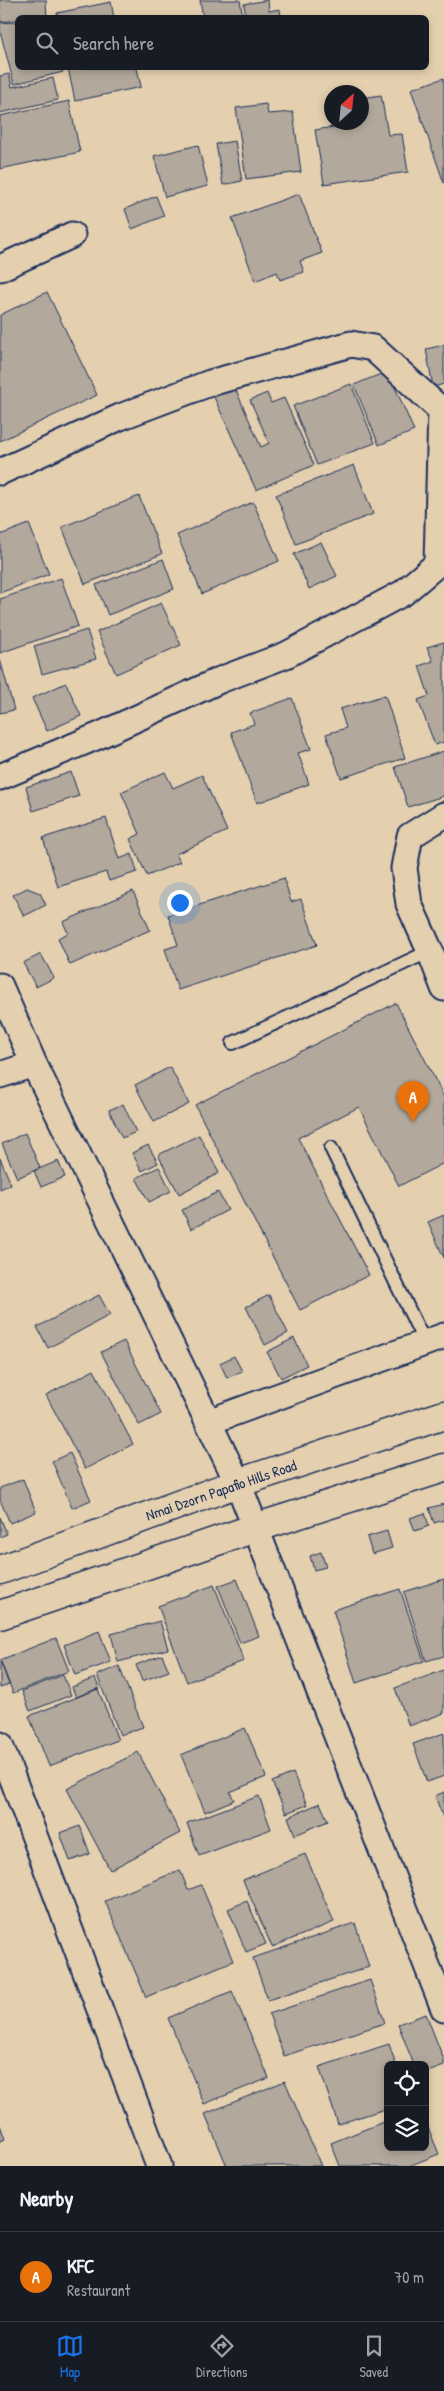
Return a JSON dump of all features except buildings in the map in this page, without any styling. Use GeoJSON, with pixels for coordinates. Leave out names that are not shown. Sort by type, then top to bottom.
{"type":"FeatureCollection","features":[{"type":"Feature","properties":{"kind":"street"},"geometry":{"type":"LineString","coordinates":[[0,268],[72,235]]}},
{"type":"Feature","properties":{"kind":"street"},"geometry":{"type":"LineString","coordinates":[[0,472],[120,417],[210,383],[351,344],[373,348],[443,409],[441,564],[403,592],[286,654],[220,680],[98,736],[0,777]]}},
{"type":"Feature","properties":{"kind":"street"},"geometry":{"type":"LineString","coordinates":[[444,815],[410,836],[404,868],[409,904],[444,988]]}},
{"type":"Feature","properties":{"kind":"street"},"geometry":{"type":"LineString","coordinates":[[0,986],[34,1064],[238,1483],[444,2009]]}},
{"type":"Feature","properties":{"kind":"street"},"geometry":{"type":"LineString","coordinates":[[0,1076],[34,1064]]}},
{"type":"Feature","properties":{"kind":"street"},"geometry":{"type":"LineString","coordinates":[[208,1422],[434,1339]]}},
{"type":"Feature","properties":{"kind":"street","name":"Nmai Dzorn Papafio Hills Road"},"geometry":{"type":"LineString","coordinates":[[0,1570],[238,1483],[444,1415]]}},
{"type":"Feature","properties":{"kind":"street"},"geometry":{"type":"LineString","coordinates":[[0,1615],[255,1528],[444,1468]]}},
{"type":"Feature","properties":{"kind":"street"},"geometry":{"type":"LineString","coordinates":[[0,1745],[159,2166]]}},
{"type":"Feature","properties":{"kind":"lane"},"geometry":{"type":"LineString","coordinates":[[233,1043],[430,951]]}},
{"type":"Feature","properties":{"kind":"lane"},"geometry":{"type":"LineString","coordinates":[[331,1148],[434,1339]]}},
{"type":"Feature","properties":{"kind":"place","name":"KFC"},"geometry":{"type":"Point","coordinates":[413,1122]}}]}
